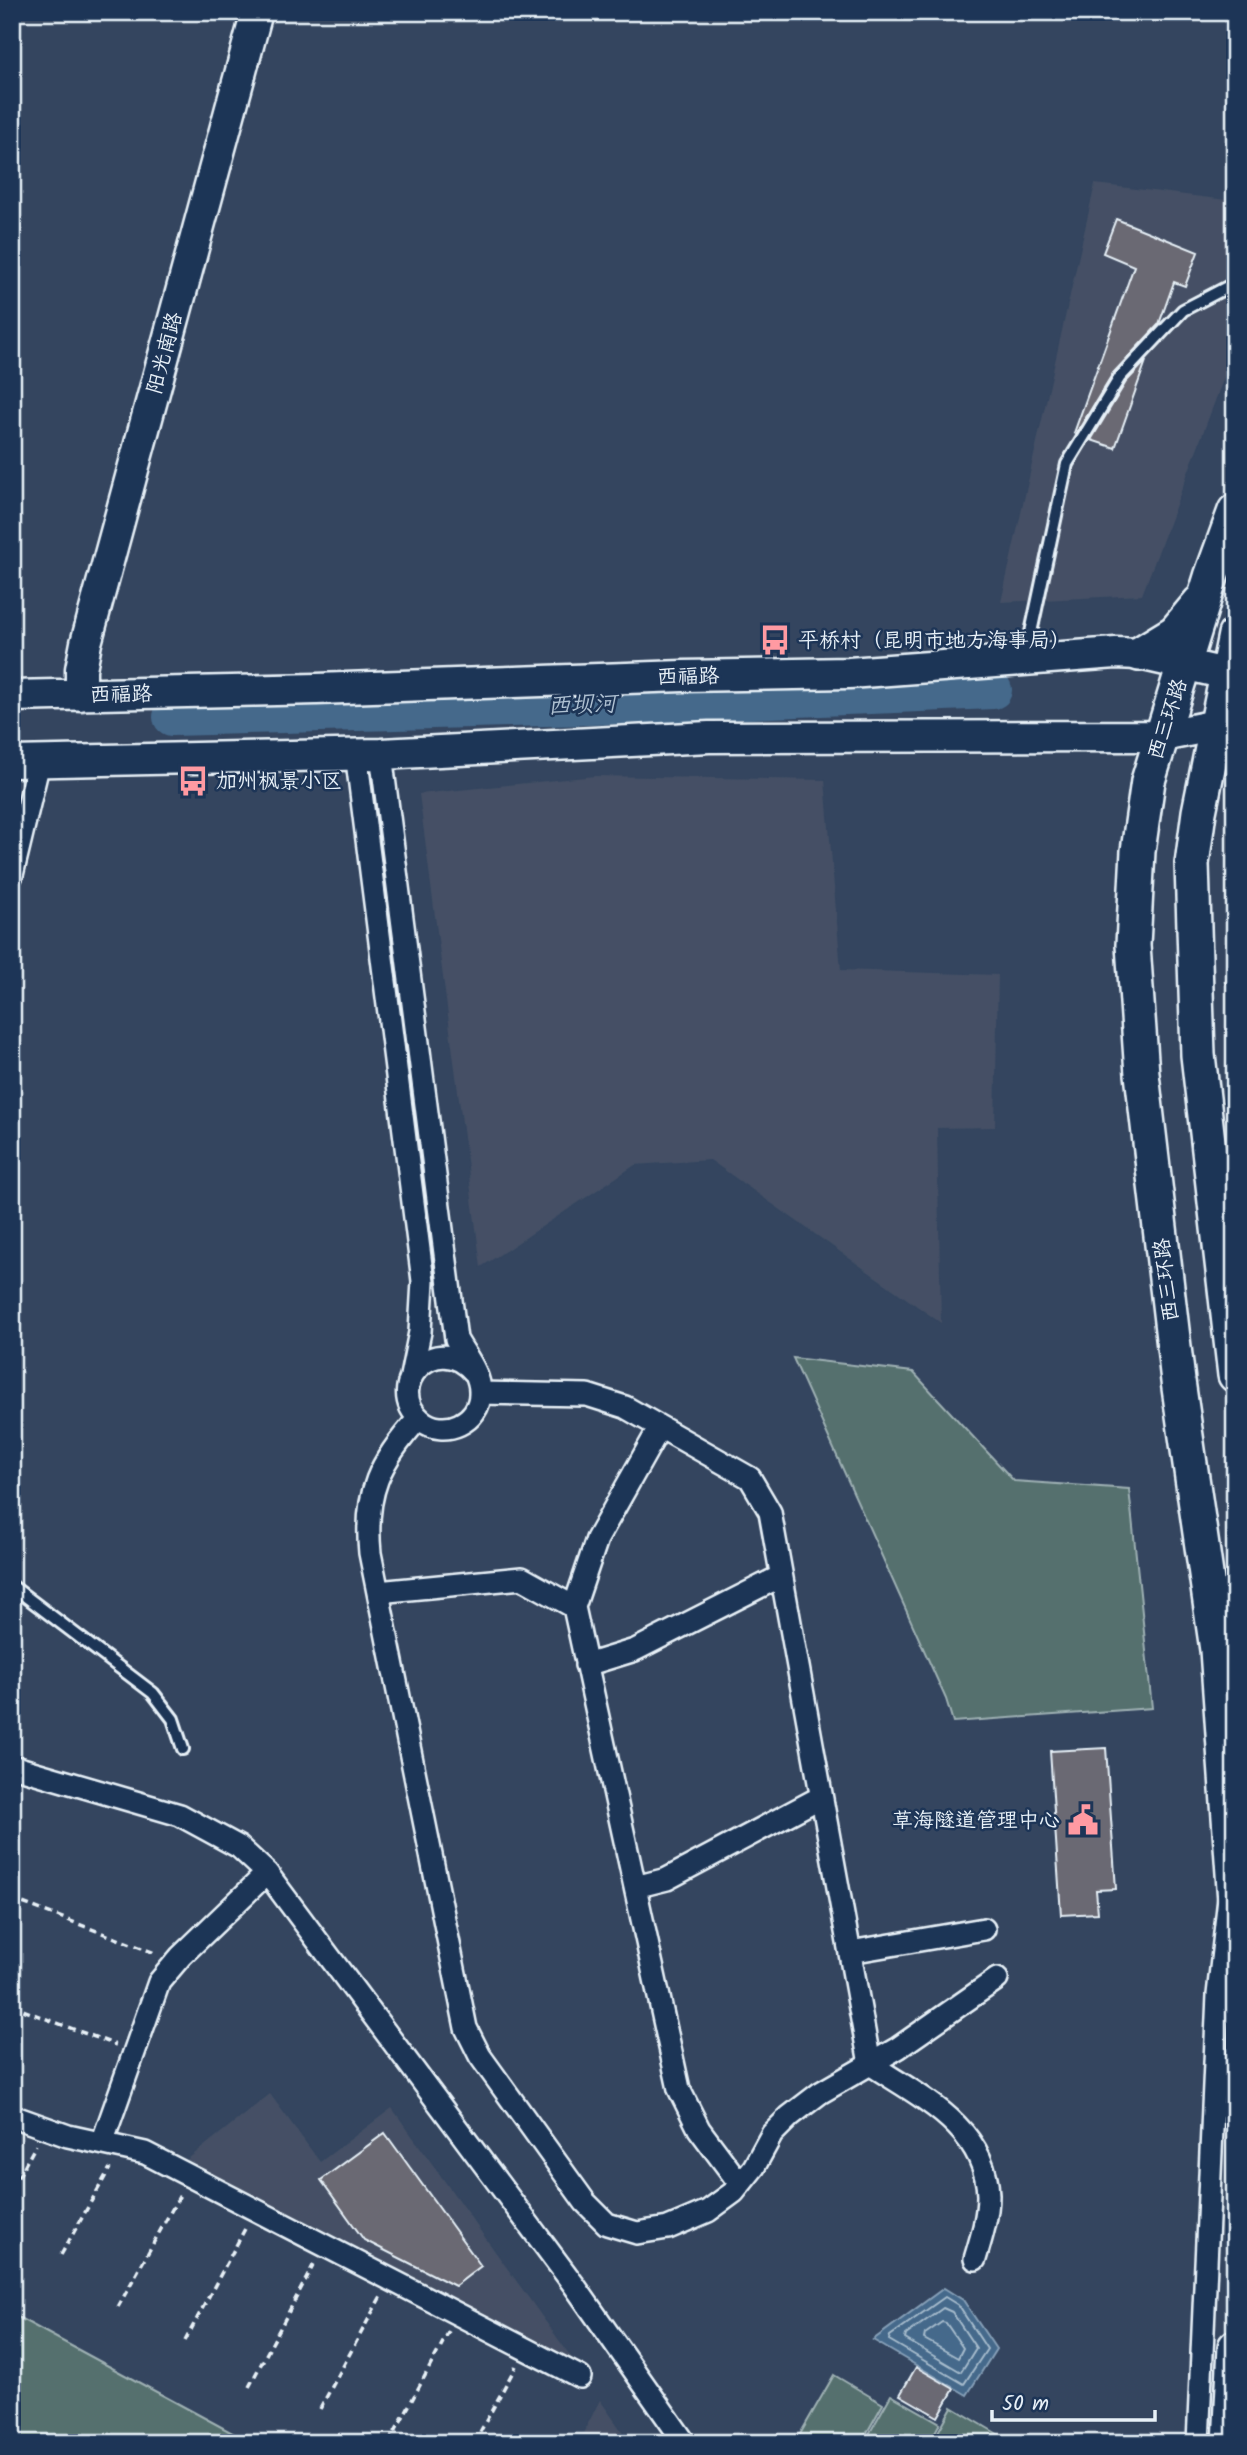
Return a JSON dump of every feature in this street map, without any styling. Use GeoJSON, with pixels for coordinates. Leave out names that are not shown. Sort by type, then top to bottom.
{"type":"FeatureCollection","features":[{"type":"Feature","properties":{"kind":"main road","name":"阳光南路"},"geometry":{"type":"LineString","coordinates":[[81,695],[81,669],[89,631],[257,12]]}},
{"type":"Feature","properties":{"kind":"main road","name":"西三环路"},"geometry":{"type":"LineString","coordinates":[[1235,510],[1204,598],[1147,780],[1138,851],[1133,945],[1142,1074],[1178,1381],[1217,1650],[1235,1901]]}},
{"type":"Feature","properties":{"kind":"main road"},"geometry":{"type":"LineString","coordinates":[[1139,654],[1175,632],[1204,598]]}},
{"type":"Feature","properties":{"kind":"main road"},"geometry":{"type":"LineString","coordinates":[[1235,635],[1226,725],[1199,813],[1192,864],[1198,1055],[1235,1375]]}},
{"type":"Feature","properties":{"kind":"main road","name":"西福路"},"geometry":{"type":"LineString","coordinates":[[12,696],[849,673],[1116,653],[1139,654],[1231,674]]}},
{"type":"Feature","properties":{"kind":"main road"},"geometry":{"type":"LineString","coordinates":[[26,762],[369,753],[709,737],[1161,736],[1226,725]]}},
{"type":"Feature","properties":{"kind":"main road"},"geometry":{"type":"LineString","coordinates":[[1230,2443],[1235,2347]]}},
{"type":"Feature","properties":{"kind":"street"},"geometry":{"type":"LineString","coordinates":[[369,753],[456,1339],[477,1383],[474,1413],[457,1426],[436,1428],[419,1418],[409,1401],[409,1382],[420,1332],[423,1281],[369,753]]}},
{"type":"Feature","properties":{"kind":"street"},"geometry":{"type":"LineString","coordinates":[[12,875],[26,762]]}},
{"type":"Feature","properties":{"kind":"street"},"geometry":{"type":"LineString","coordinates":[[409,1382],[420,1364],[439,1356],[459,1359],[477,1383],[587,1395],[625,1407],[750,1478],[770,1513],[870,2064],[946,2114],[968,2138],[984,2165],[988,2197],[984,2229],[975,2259]]}},
{"type":"Feature","properties":{"kind":"street"},"geometry":{"type":"LineString","coordinates":[[419,1418],[401,1437],[384,1464],[372,1491],[367,1523],[370,1553],[467,2028],[480,2056],[585,2202],[607,2224],[637,2233],[668,2228],[708,2211],[734,2192],[754,2167],[772,2134],[790,2116],[820,2093],[898,2048],[997,1979]]}},
{"type":"Feature","properties":{"kind":"street"},"geometry":{"type":"LineString","coordinates":[[660,1427],[597,1539],[574,1607],[679,2089],[699,2129],[740,2184]]}},
{"type":"Feature","properties":{"kind":"street"},"geometry":{"type":"LineString","coordinates":[[586,1665],[635,1650],[781,1576]]}},
{"type":"Feature","properties":{"kind":"street"},"geometry":{"type":"LineString","coordinates":[[378,1592],[522,1578],[574,1607]]}},
{"type":"Feature","properties":{"kind":"street"},"geometry":{"type":"LineString","coordinates":[[12,1766],[180,1815],[239,1847],[267,1873],[574,2285],[685,2443]]}},
{"type":"Feature","properties":{"kind":"street"},"geometry":{"type":"LineString","coordinates":[[635,1887],[667,1879],[821,1797]]}},
{"type":"Feature","properties":{"kind":"street"},"geometry":{"type":"LineString","coordinates":[[1198,2443],[1218,1995],[1232,1866]]}},
{"type":"Feature","properties":{"kind":"street"},"geometry":{"type":"LineString","coordinates":[[111,2145],[134,2052],[159,1982],[267,1873]]}},
{"type":"Feature","properties":{"kind":"street"},"geometry":{"type":"LineString","coordinates":[[850,1952],[984,1928]]}},
{"type":"Feature","properties":{"kind":"street"},"geometry":{"type":"LineString","coordinates":[[12,2116],[68,2136],[145,2153],[580,2377]]}},
{"type":"Feature","properties":{"kind":"lane"},"geometry":{"type":"LineString","coordinates":[[1026,660],[1067,464],[1120,377],[1183,310],[1235,283]]}},
{"type":"Feature","properties":{"kind":"lane"},"geometry":{"type":"LineString","coordinates":[[12,1586],[153,1693],[173,1719],[183,1749]]}},
{"type":"Feature","properties":{"kind":"path"},"geometry":{"type":"LineString","coordinates":[[12,1899],[176,1962]]}},
{"type":"Feature","properties":{"kind":"path"},"geometry":{"type":"LineString","coordinates":[[12,2006],[134,2052]]}},
{"type":"Feature","properties":{"kind":"path"},"geometry":{"type":"LineString","coordinates":[[12,2188],[46,2128]]}},
{"type":"Feature","properties":{"kind":"path"},"geometry":{"type":"LineString","coordinates":[[61,2255],[111,2145]]}},
{"type":"Feature","properties":{"kind":"path"},"geometry":{"type":"LineString","coordinates":[[118,2307],[190,2176]]}},
{"type":"Feature","properties":{"kind":"path"},"geometry":{"type":"LineString","coordinates":[[185,2341],[256,2210]]}},
{"type":"Feature","properties":{"kind":"path"},"geometry":{"type":"LineString","coordinates":[[249,2387],[324,2245]]}},
{"type":"Feature","properties":{"kind":"path"},"geometry":{"type":"LineString","coordinates":[[320,2409],[390,2279]]}},
{"type":"Feature","properties":{"kind":"path"},"geometry":{"type":"LineString","coordinates":[[389,2443],[458,2314]]}},
{"type":"Feature","properties":{"kind":"path"},"geometry":{"type":"LineString","coordinates":[[474,2443],[525,2349]]}},
{"type":"Feature","properties":{"kind":"shaded area"},"geometry":{"type":"Polygon","coordinates":[[[1095,184],[1235,201],[1235,348],[1142,595],[1001,602],[1095,184]]]}},
{"type":"Feature","properties":{"kind":"shaded area"},"geometry":{"type":"Polygon","coordinates":[[[595,776],[825,780],[841,970],[998,975],[995,1127],[937,1128],[941,1323],[710,1160],[635,1165],[481,1267],[419,794],[595,776]]]}},
{"type":"Feature","properties":{"kind":"shaded area"},"geometry":{"type":"Polygon","coordinates":[[[270,2094],[320,2162],[392,2108],[574,2361],[263,2205],[184,2162],[270,2094]]]}},
{"type":"Feature","properties":{"kind":"shaded area"},"geometry":{"type":"Polygon","coordinates":[[[600,2400],[630,2443],[578,2443],[600,2400]]]}},
{"type":"Feature","properties":{"kind":"green space"},"geometry":{"type":"Polygon","coordinates":[[[793,1358],[913,1372],[1014,1481],[1129,1489],[1152,1708],[953,1722],[946,1699],[793,1358]]]}},
{"type":"Feature","properties":{"kind":"green space"},"geometry":{"type":"Polygon","coordinates":[[[12,2314],[251,2443],[12,2443],[12,2314]]]}},
{"type":"Feature","properties":{"kind":"green space"},"geometry":{"type":"Polygon","coordinates":[[[834,2375],[883,2404],[861,2443],[795,2443],[834,2375]]]}},
{"type":"Feature","properties":{"kind":"green space"},"geometry":{"type":"Polygon","coordinates":[[[891,2395],[940,2423],[929,2443],[864,2443],[891,2395]]]}},
{"type":"Feature","properties":{"kind":"green space"},"geometry":{"type":"Polygon","coordinates":[[[952,2407],[1001,2436],[997,2443],[932,2443],[952,2407]]]}},
{"type":"Feature","properties":{"kind":"water"},"geometry":{"type":"Polygon","coordinates":[[[944,2288],[963,2300],[996,2349],[967,2395],[873,2340],[944,2288]]]}},
{"type":"Feature","properties":{"kind":"building"},"geometry":{"type":"Polygon","coordinates":[[[1116,219],[1198,252],[1185,286],[1174,282],[1159,324],[1113,373],[1076,434],[1074,433],[1134,266],[1103,253],[1116,219]]]}},
{"type":"Feature","properties":{"kind":"building"},"geometry":{"type":"Polygon","coordinates":[[[1146,361],[1115,448],[1091,440],[1126,382],[1146,361]]]}},
{"type":"Feature","properties":{"kind":"building","name":"草海隧道管理中心"},"geometry":{"type":"Polygon","coordinates":[[[1106,1748],[1116,1889],[1096,1890],[1098,1913],[1061,1915],[1050,1751],[1106,1748]]]}},
{"type":"Feature","properties":{"kind":"building"},"geometry":{"type":"Polygon","coordinates":[[[385,2133],[481,2266],[455,2286],[364,2240],[321,2180],[385,2133]]]}},
{"type":"Feature","properties":{"kind":"building"},"geometry":{"type":"Polygon","coordinates":[[[916,2367],[954,2389],[938,2417],[900,2395],[916,2367]]]}},
{"type":"Feature","properties":{"kind":"waterway","name":"西坝河"},"geometry":{"type":"LineString","coordinates":[[172,717],[623,705],[993,690]]}},
{"type":"Feature","properties":{"kind":"place","name":"平桥村（昆明市地方海事局）"},"geometry":{"type":"Point","coordinates":[775,640]}},
{"type":"Feature","properties":{"kind":"place","name":"加州枫景小区"},"geometry":{"type":"Point","coordinates":[193,781]}},
{"type":"Feature","properties":{"kind":"place","name":"草海隧道管理中心"},"geometry":{"type":"Point","coordinates":[1083,1820]}}]}
